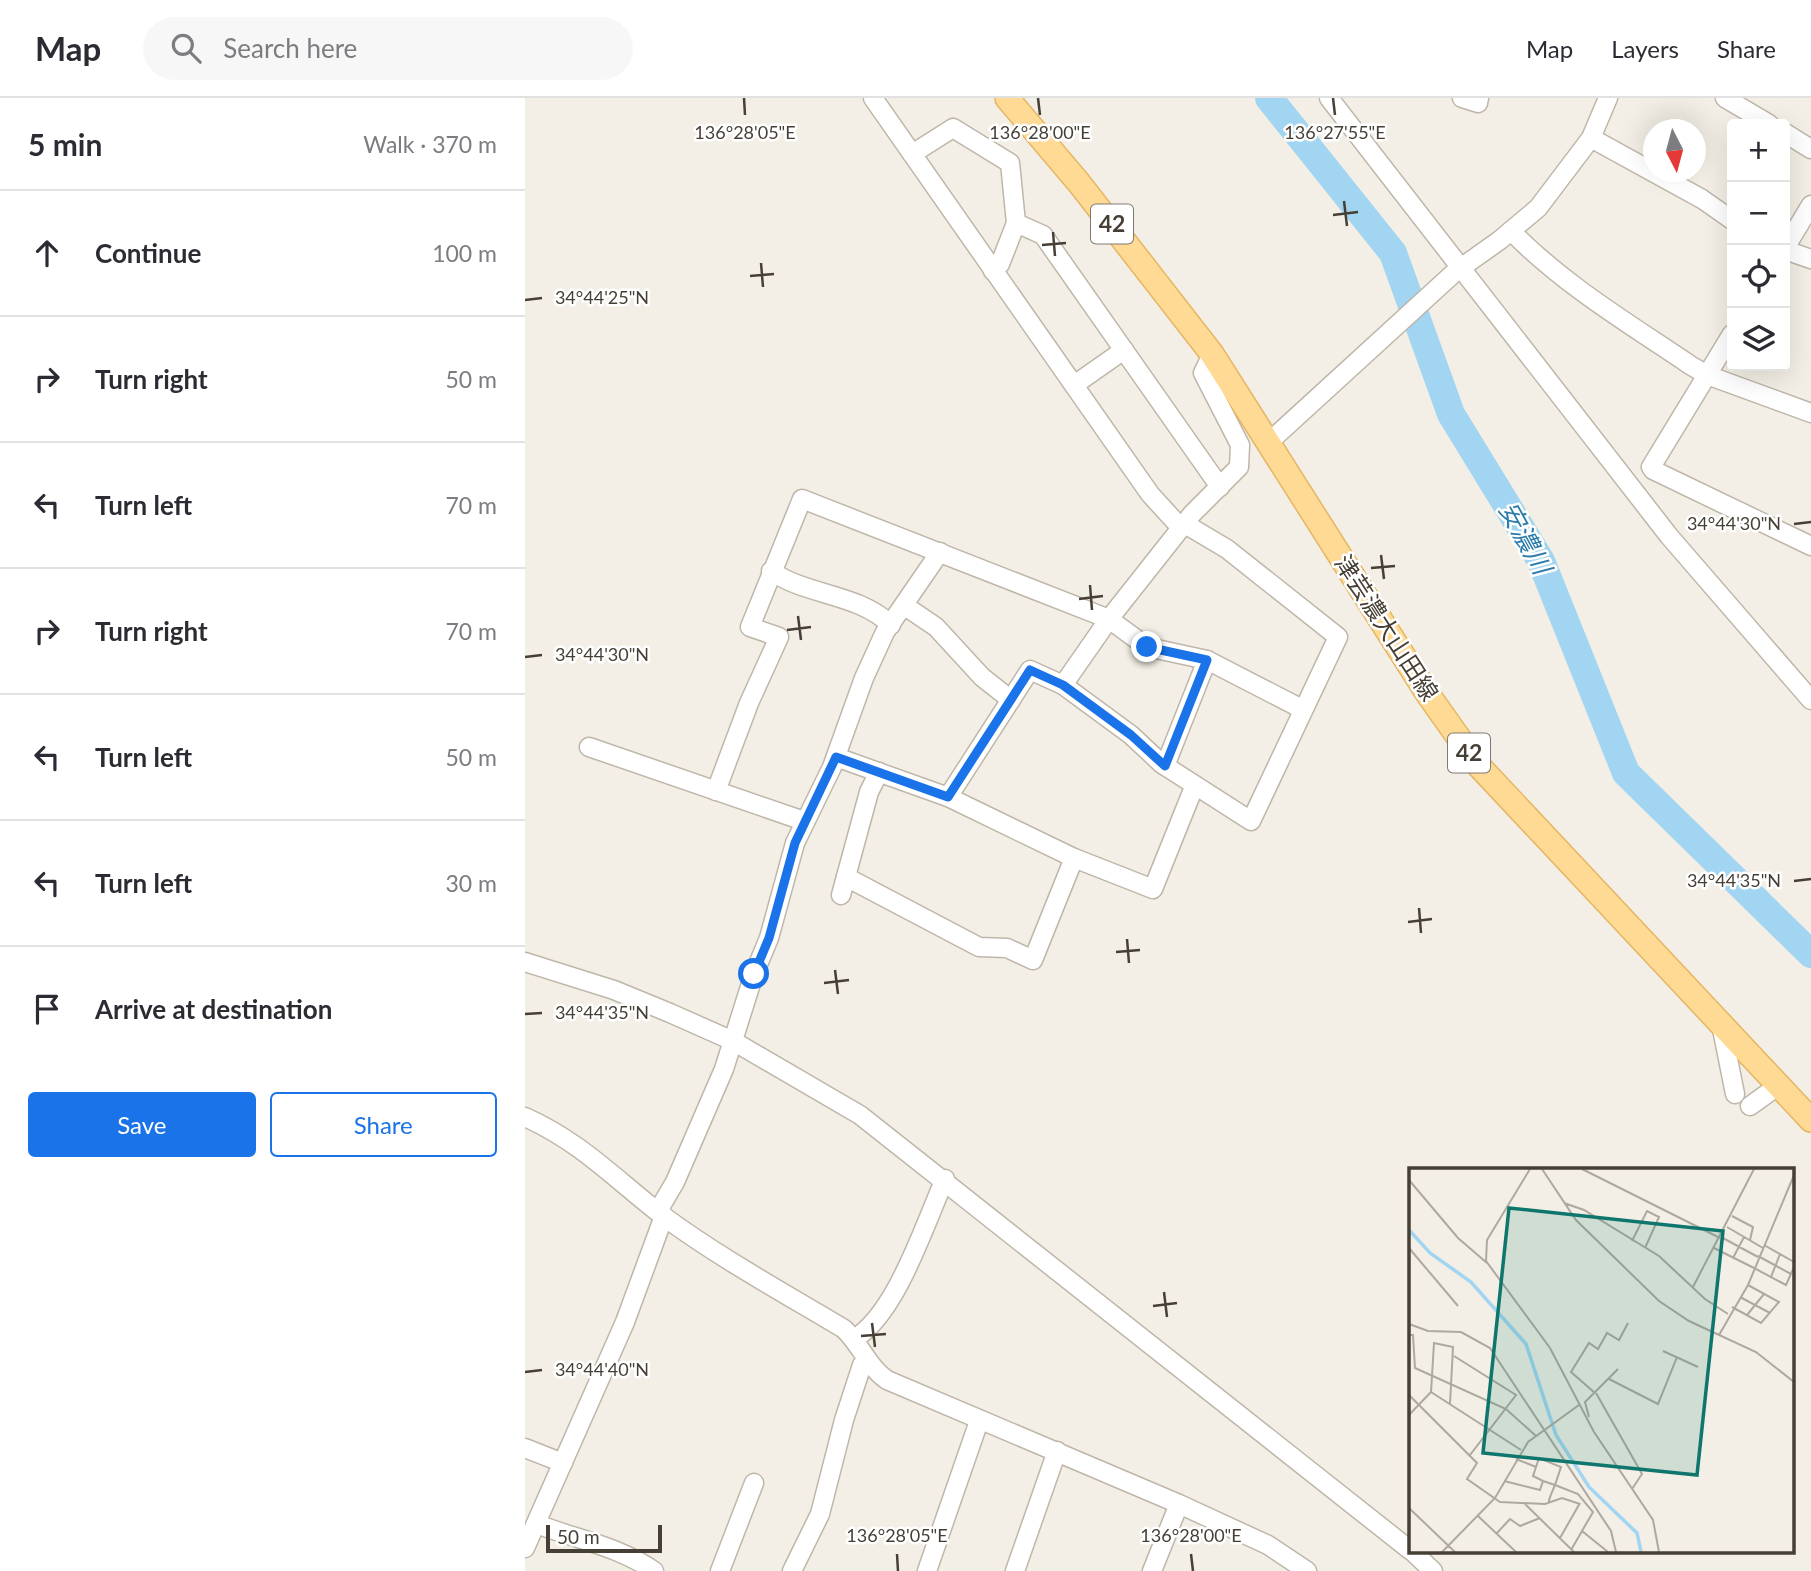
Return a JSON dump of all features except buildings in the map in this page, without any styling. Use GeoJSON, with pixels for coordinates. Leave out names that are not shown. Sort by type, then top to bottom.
{"type":"FeatureCollection","features":[{"type":"Feature","properties":{"kind":"main road","name":"津芸濃大山田線"},"geometry":{"type":"LineString","coordinates":[[1007,98],[1088,194],[1274,437],[1426,693],[1478,765],[1811,1120]]}},
{"type":"Feature","properties":{"kind":"street"},"geometry":{"type":"LineString","coordinates":[[873,98],[1150,494],[1183,526],[1227,549],[1338,637],[1251,821],[1194,787],[1165,766],[1131,735],[1063,685],[1030,670],[948,797]]}},
{"type":"Feature","properties":{"kind":"street"},"geometry":{"type":"LineString","coordinates":[[1329,98],[1458,269],[1669,536],[1811,700]]}},
{"type":"Feature","properties":{"kind":"street"},"geometry":{"type":"LineString","coordinates":[[1462,98],[1478,103],[1479,98]]}},
{"type":"Feature","properties":{"kind":"street"},"geometry":{"type":"LineString","coordinates":[[1274,437],[1458,269],[1511,232],[1553,191],[1591,138],[1608,98]]}},
{"type":"Feature","properties":{"kind":"street"},"geometry":{"type":"LineString","coordinates":[[1725,98],[1761,119]]}},
{"type":"Feature","properties":{"kind":"street"},"geometry":{"type":"LineString","coordinates":[[912,154],[953,128],[1007,160],[1012,168],[1016,223],[1000,264],[993,271]]}},
{"type":"Feature","properties":{"kind":"street"},"geometry":{"type":"LineString","coordinates":[[1790,137],[1811,149]]}},
{"type":"Feature","properties":{"kind":"street"},"geometry":{"type":"LineString","coordinates":[[1591,138],[1691,193],[1727,217]]}},
{"type":"Feature","properties":{"kind":"street"},"geometry":{"type":"LineString","coordinates":[[1787,245],[1811,205]]}},
{"type":"Feature","properties":{"kind":"street"},"geometry":{"type":"LineString","coordinates":[[1016,223],[1043,234],[1220,486]]}},
{"type":"Feature","properties":{"kind":"street"},"geometry":{"type":"LineString","coordinates":[[1511,232],[1544,265],[1573,287],[1707,375],[1811,413]]}},
{"type":"Feature","properties":{"kind":"street"},"geometry":{"type":"LineString","coordinates":[[1790,250],[1811,259]]}},
{"type":"Feature","properties":{"kind":"street"},"geometry":{"type":"LineString","coordinates":[[1727,342],[1651,467],[1811,546]]}},
{"type":"Feature","properties":{"kind":"street"},"geometry":{"type":"LineString","coordinates":[[1074,385],[1124,349]]}},
{"type":"Feature","properties":{"kind":"street"},"geometry":{"type":"LineString","coordinates":[[1063,685],[1109,619],[1183,526],[1234,474],[1242,457],[1240,445],[1215,402],[1203,373],[1212,354]]}},
{"type":"Feature","properties":{"kind":"street"},"geometry":{"type":"LineString","coordinates":[[716,791],[749,703],[779,637],[750,627],[802,499],[1109,619],[1147,647],[1207,660],[1303,709]]}},
{"type":"Feature","properties":{"kind":"street"},"geometry":{"type":"LineString","coordinates":[[654,1571],[612,1547],[530,1533],[625,1322],[661,1214],[724,1069],[769,938],[804,821],[836,757],[849,713],[891,625],[940,552]]}},
{"type":"Feature","properties":{"kind":"street"},"geometry":{"type":"LineString","coordinates":[[771,571],[823,593],[836,594],[883,618],[891,625]]}},
{"type":"Feature","properties":{"kind":"street"},"geometry":{"type":"LineString","coordinates":[[905,606],[936,627],[982,677],[1011,699]]}},
{"type":"Feature","properties":{"kind":"street"},"geometry":{"type":"LineString","coordinates":[[1165,766],[1207,660]]}},
{"type":"Feature","properties":{"kind":"street"},"geometry":{"type":"LineString","coordinates":[[589,747],[804,821]]}},
{"type":"Feature","properties":{"kind":"street"},"geometry":{"type":"LineString","coordinates":[[836,757],[948,797],[1074,858],[1153,889],[1194,787]]}},
{"type":"Feature","properties":{"kind":"street"},"geometry":{"type":"LineString","coordinates":[[841,895],[869,792],[879,772]]}},
{"type":"Feature","properties":{"kind":"street"},"geometry":{"type":"LineString","coordinates":[[846,877],[979,947],[1007,948],[1033,960],[1074,858]]}},
{"type":"Feature","properties":{"kind":"street"},"geometry":{"type":"LineString","coordinates":[[525,962],[614,990],[733,1041],[860,1115],[945,1179],[1409,1549]]}},
{"type":"Feature","properties":{"kind":"street"},"geometry":{"type":"LineString","coordinates":[[1721,1024],[1735,1094]]}},
{"type":"Feature","properties":{"kind":"street"},"geometry":{"type":"LineString","coordinates":[[1750,1106],[1779,1085]]}},
{"type":"Feature","properties":{"kind":"street"},"geometry":{"type":"LineString","coordinates":[[525,1117],[557,1131],[589,1153],[661,1214],[844,1329],[854,1339],[875,1371],[887,1380],[1179,1504],[1268,1545],[1307,1571]]}},
{"type":"Feature","properties":{"kind":"street"},"geometry":{"type":"LineString","coordinates":[[854,1339],[867,1331],[889,1304],[945,1179]]}},
{"type":"Feature","properties":{"kind":"street"},"geometry":{"type":"LineString","coordinates":[[792,1571],[820,1514],[843,1420],[862,1365],[869,1361]]}},
{"type":"Feature","properties":{"kind":"street"},"geometry":{"type":"LineString","coordinates":[[927,1571],[979,1421]]}},
{"type":"Feature","properties":{"kind":"street"},"geometry":{"type":"LineString","coordinates":[[525,1448],[563,1463]]}},
{"type":"Feature","properties":{"kind":"street"},"geometry":{"type":"LineString","coordinates":[[1015,1571],[1057,1451]]}},
{"type":"Feature","properties":{"kind":"street"},"geometry":{"type":"LineString","coordinates":[[720,1571],[754,1483]]}},
{"type":"Feature","properties":{"kind":"street"},"geometry":{"type":"LineString","coordinates":[[1154,1565],[1179,1504]]}},
{"type":"Feature","properties":{"kind":"street"},"geometry":{"type":"LineString","coordinates":[[1414,1554],[1433,1571]]}},
{"type":"Feature","properties":{"kind":"waterway","name":"安濃川"},"geometry":{"type":"LineString","coordinates":[[1269,98],[1393,253],[1451,414],[1541,561],[1626,773],[1811,954]]}},
{"type":"Feature","properties":{"kind":"route"},"geometry":{"type":"LineString","coordinates":[[754,974],[769,938],[795,843],[836,757],[948,797],[1030,670],[1063,685],[1131,735],[1165,766],[1171,757],[1207,660],[1147,647]]}}]}
